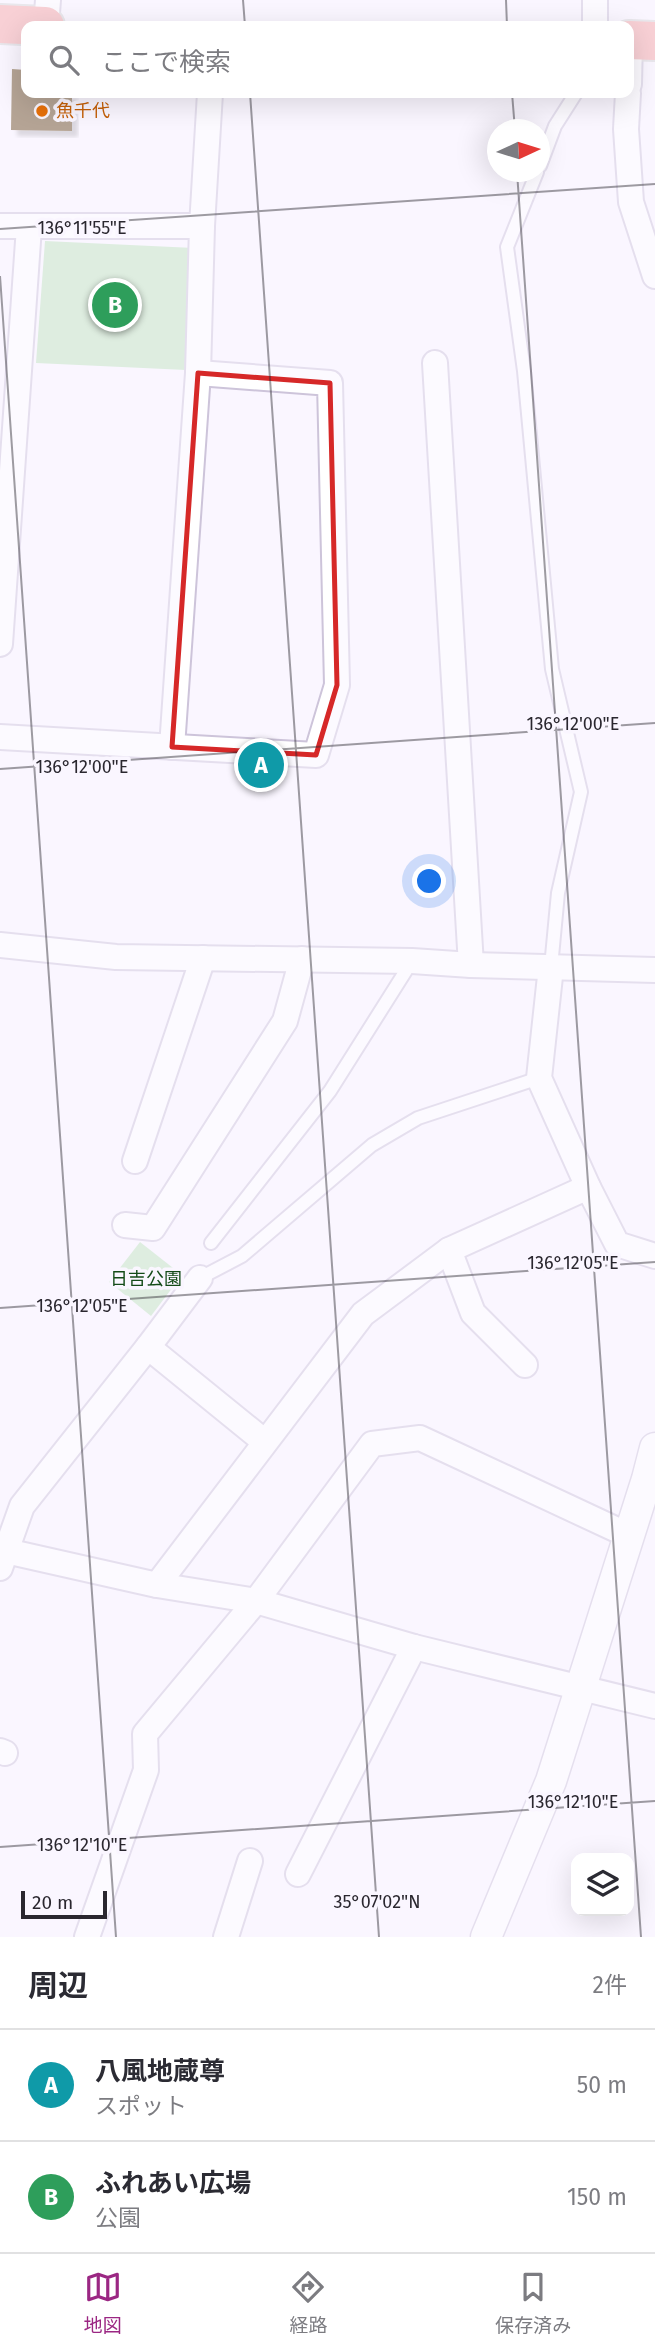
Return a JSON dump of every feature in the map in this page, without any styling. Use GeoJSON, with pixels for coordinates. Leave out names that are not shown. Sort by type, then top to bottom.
{"type":"FeatureCollection","features":[{"type":"Feature","properties":{"kind":"main road"},"geometry":{"type":"LineString","coordinates":[[0,24],[21,25]]}},
{"type":"Feature","properties":{"kind":"street"},"geometry":{"type":"LineString","coordinates":[[46,21],[48,0]]}},
{"type":"Feature","properties":{"kind":"street"},"geometry":{"type":"LineString","coordinates":[[595,0],[595,21]]}},
{"type":"Feature","properties":{"kind":"street"},"geometry":{"type":"LineString","coordinates":[[634,60],[638,40]]}},
{"type":"Feature","properties":{"kind":"street"},"geometry":{"type":"LineString","coordinates":[[172,747],[198,373],[202,226],[210,98]]}},
{"type":"Feature","properties":{"kind":"street"},"geometry":{"type":"LineString","coordinates":[[628,98],[626,130],[631,202],[655,276]]}},
{"type":"Feature","properties":{"kind":"street"},"geometry":{"type":"LineString","coordinates":[[0,226],[202,226]]}},
{"type":"Feature","properties":{"kind":"street"},"geometry":{"type":"LineString","coordinates":[[0,644],[29,227]]}},
{"type":"Feature","properties":{"kind":"street"},"geometry":{"type":"LineString","coordinates":[[435,363],[471,965]]}},
{"type":"Feature","properties":{"kind":"street"},"geometry":{"type":"LineString","coordinates":[[0,737],[316,755],[337,685],[330,383],[198,373]]}},
{"type":"Feature","properties":{"kind":"street"},"geometry":{"type":"LineString","coordinates":[[0,945],[116,957],[412,961],[655,970]]}},
{"type":"Feature","properties":{"kind":"street"},"geometry":{"type":"LineString","coordinates":[[135,1161],[203,958]]}},
{"type":"Feature","properties":{"kind":"street"},"geometry":{"type":"LineString","coordinates":[[125,1226],[153,1228],[285,1021],[302,959]]}},
{"type":"Feature","properties":{"kind":"street"},"geometry":{"type":"LineString","coordinates":[[551,967],[539,1078],[617,1244],[655,1256]]}},
{"type":"Feature","properties":{"kind":"street"},"geometry":{"type":"LineString","coordinates":[[157,1584],[363,1314],[449,1250],[588,1187]]}},
{"type":"Feature","properties":{"kind":"street"},"geometry":{"type":"LineString","coordinates":[[449,1250],[473,1313],[526,1365]]}},
{"type":"Feature","properties":{"kind":"street"},"geometry":{"type":"LineString","coordinates":[[200,1279],[22,1506],[3,1560],[256,1601],[414,1647],[655,1706]]}},
{"type":"Feature","properties":{"kind":"street"},"geometry":{"type":"LineString","coordinates":[[148,1347],[265,1442]]}},
{"type":"Feature","properties":{"kind":"street"},"geometry":{"type":"LineString","coordinates":[[88,1937],[146,1770],[145,1734],[256,1601],[372,1444],[420,1438],[629,1536]]}},
{"type":"Feature","properties":{"kind":"street"},"geometry":{"type":"LineString","coordinates":[[486,1937],[551,1781],[655,1448]]}},
{"type":"Feature","properties":{"kind":"street"},"geometry":{"type":"LineString","coordinates":[[298,1874],[414,1647]]}},
{"type":"Feature","properties":{"kind":"street"},"geometry":{"type":"LineString","coordinates":[[226,1937],[250,1861]]}},
{"type":"Feature","properties":{"kind":"lane"},"geometry":{"type":"LineString","coordinates":[[550,139],[573,98]]}},
{"type":"Feature","properties":{"kind":"lane"},"geometry":{"type":"LineString","coordinates":[[533,182],[507,247],[524,370],[552,668],[581,792],[558,893],[551,967]]}},
{"type":"Feature","properties":{"kind":"lane"},"geometry":{"type":"LineString","coordinates":[[211,1244],[330,1091],[412,961]]}},
{"type":"Feature","properties":{"kind":"lane"},"geometry":{"type":"LineString","coordinates":[[200,1279],[243,1256],[372,1144],[418,1118],[539,1078]]}},
{"type":"Feature","properties":{"kind":"highlighted area"},"geometry":{"type":"Polygon","coordinates":[[[198,373],[330,383],[337,685],[316,755],[172,747],[198,373]]]}},
{"type":"Feature","properties":{"kind":"green space"},"geometry":{"type":"Polygon","coordinates":[[[45,241],[194,248],[186,370],[36,363],[45,241]]]}},
{"type":"Feature","properties":{"kind":"green space","name":"日吉公園"},"geometry":{"type":"Polygon","coordinates":[[[140,1242],[182,1275],[151,1316],[109,1282],[140,1242]]]}},
{"type":"Feature","properties":{"kind":"building","name":"魚千代"},"geometry":{"type":"Polygon","coordinates":[[[12,69],[21,70],[21,98],[72,98],[72,131],[11,130],[12,69]]]}},
{"type":"Feature","properties":{"kind":"place","name":"魚千代"},"geometry":{"type":"Point","coordinates":[42,111]}},
{"type":"Feature","properties":{"kind":"place","name":"ふれあい広場"},"geometry":{"type":"Point","coordinates":[115,305]}},
{"type":"Feature","properties":{"kind":"place","name":"八風地蔵尊"},"geometry":{"type":"Point","coordinates":[261,765]}}]}
